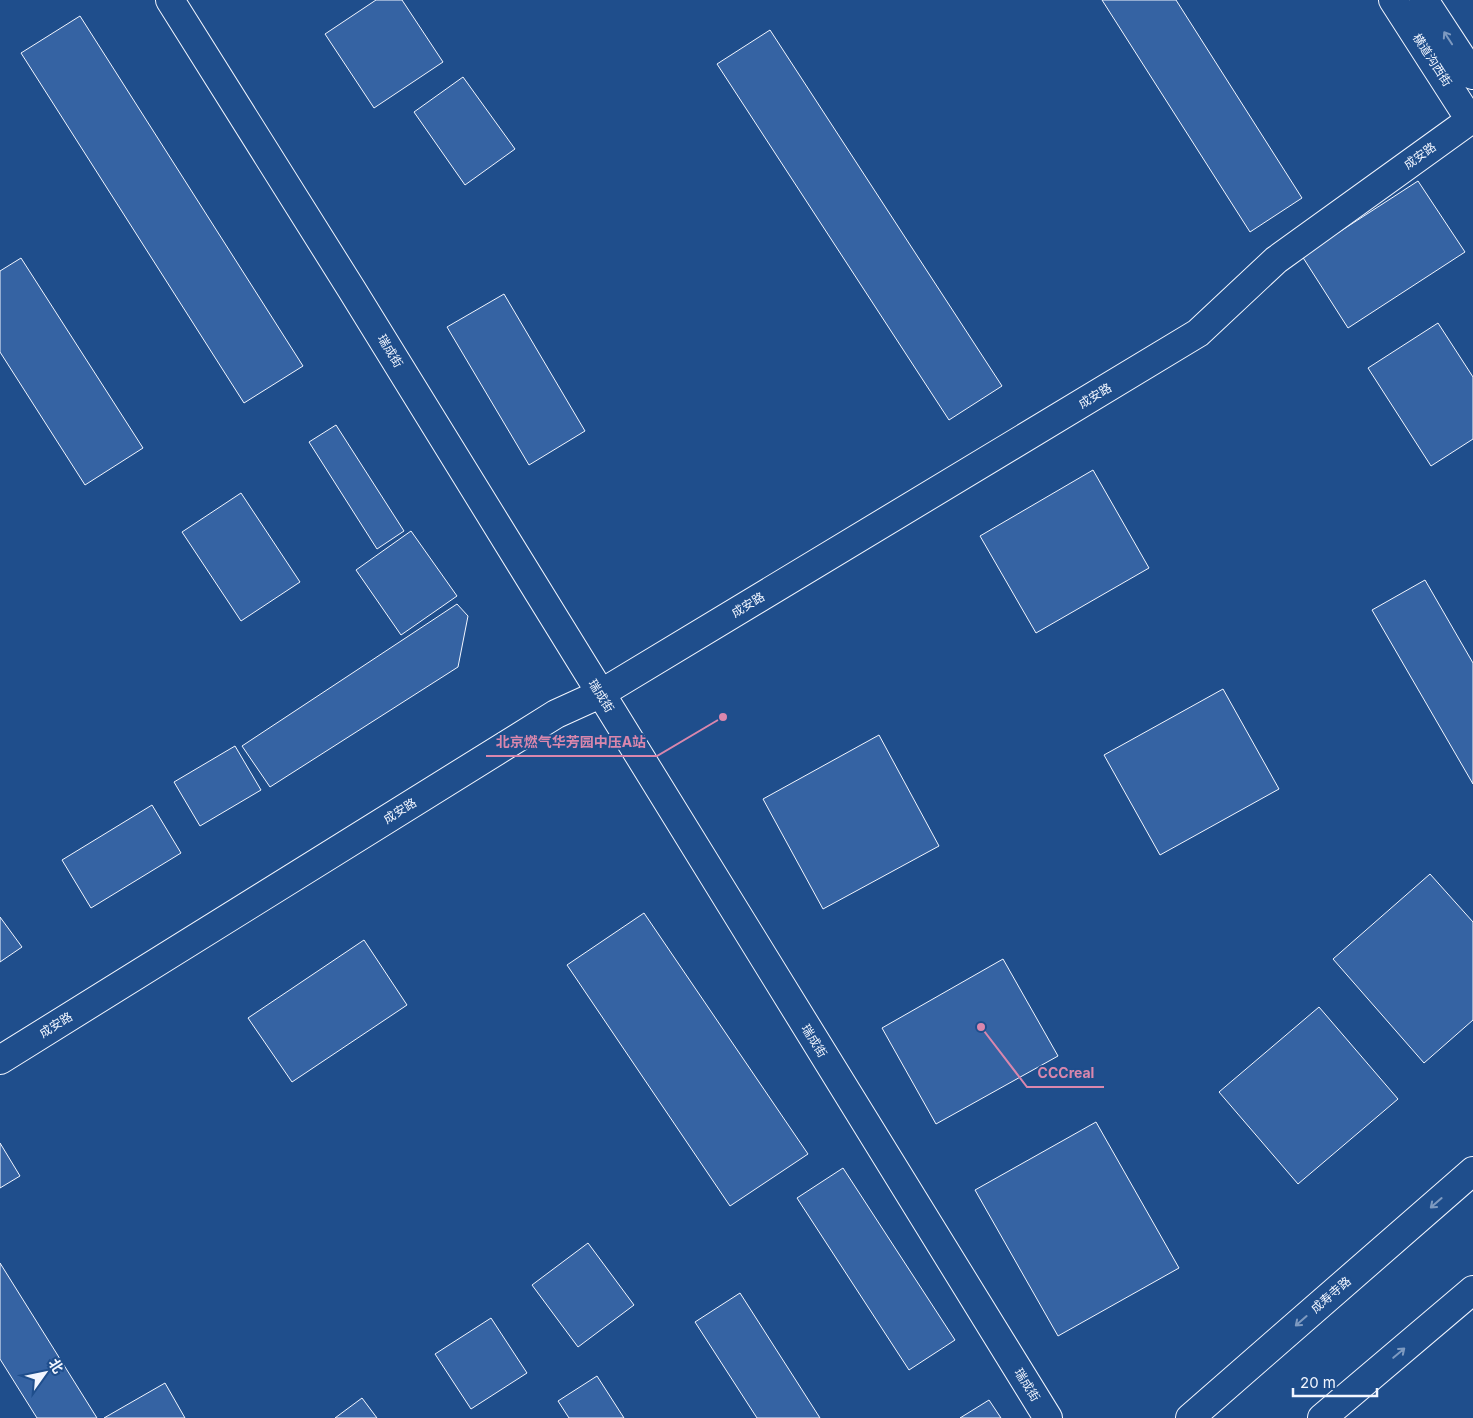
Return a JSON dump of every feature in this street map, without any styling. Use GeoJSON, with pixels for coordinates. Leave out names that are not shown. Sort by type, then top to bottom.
{"type":"FeatureCollection","features":[{"type":"Feature","properties":{"kind":"street","name":"瑞成街"},"geometry":{"type":"LineString","coordinates":[[170,0],[352,290],[1048,1418]]}},
{"type":"Feature","properties":{"kind":"street","name":"横道沟西街"},"geometry":{"type":"LineString","coordinates":[[1393,0],[1472,119]]}},
{"type":"Feature","properties":{"kind":"street","name":"横道沟西街"},"geometry":{"type":"LineString","coordinates":[[1424,0],[1473,76]]}},
{"type":"Feature","properties":{"kind":"street","name":"成安路"},"geometry":{"type":"LineString","coordinates":[[0,1060],[556,714],[600,694],[1198,333],[1276,260],[1472,119]]}},
{"type":"Feature","properties":{"kind":"street","name":"成寿寺路"},"geometry":{"type":"LineString","coordinates":[[1190,1418],[1473,1171]]}},
{"type":"Feature","properties":{"kind":"street"},"geometry":{"type":"LineString","coordinates":[[1322,1418],[1473,1290]]}},
{"type":"Feature","properties":{"kind":"building"},"geometry":{"type":"Polygon","coordinates":[[[376,0],[402,0],[443,62],[374,108],[325,34],[376,0]]]}},
{"type":"Feature","properties":{"kind":"building"},"geometry":{"type":"Polygon","coordinates":[[[1102,0],[1176,0],[1302,198],[1250,232],[1102,0]]]}},
{"type":"Feature","properties":{"kind":"building"},"geometry":{"type":"Polygon","coordinates":[[[80,16],[303,366],[244,403],[21,53],[80,16]]]}},
{"type":"Feature","properties":{"kind":"building"},"geometry":{"type":"Polygon","coordinates":[[[770,30],[1002,386],[949,420],[717,64],[770,30]]]}},
{"type":"Feature","properties":{"kind":"building"},"geometry":{"type":"Polygon","coordinates":[[[463,77],[515,149],[465,185],[414,112],[463,77]]]}},
{"type":"Feature","properties":{"kind":"building"},"geometry":{"type":"Polygon","coordinates":[[[1418,181],[1465,252],[1348,328],[1302,256],[1418,181]]]}},
{"type":"Feature","properties":{"kind":"building"},"geometry":{"type":"Polygon","coordinates":[[[21,258],[143,448],[85,485],[0,352],[0,271],[21,258]]]}},
{"type":"Feature","properties":{"kind":"building"},"geometry":{"type":"Polygon","coordinates":[[[504,294],[585,431],[529,465],[447,327],[504,294]]]}},
{"type":"Feature","properties":{"kind":"building"},"geometry":{"type":"Polygon","coordinates":[[[1438,323],[1473,377],[1473,439],[1431,466],[1368,368],[1438,323]]]}},
{"type":"Feature","properties":{"kind":"building"},"geometry":{"type":"Polygon","coordinates":[[[336,425],[404,531],[377,549],[309,442],[336,425]]]}},
{"type":"Feature","properties":{"kind":"building"},"geometry":{"type":"Polygon","coordinates":[[[1093,470],[1149,568],[1036,633],[980,536],[1093,470]]]}},
{"type":"Feature","properties":{"kind":"building"},"geometry":{"type":"Polygon","coordinates":[[[241,493],[300,582],[241,621],[182,532],[241,493]]]}},
{"type":"Feature","properties":{"kind":"building"},"geometry":{"type":"Polygon","coordinates":[[[411,531],[457,596],[401,635],[356,570],[411,531]]]}},
{"type":"Feature","properties":{"kind":"building"},"geometry":{"type":"Polygon","coordinates":[[[1425,580],[1473,663],[1473,784],[1372,610],[1425,580]]]}},
{"type":"Feature","properties":{"kind":"building"},"geometry":{"type":"Polygon","coordinates":[[[457,604],[468,616],[458,667],[270,787],[242,746],[457,604]]]}},
{"type":"Feature","properties":{"kind":"building"},"geometry":{"type":"Polygon","coordinates":[[[1223,689],[1279,789],[1160,855],[1104,755],[1223,689]]]}},
{"type":"Feature","properties":{"kind":"building"},"geometry":{"type":"Polygon","coordinates":[[[879,735],[939,846],[823,909],[763,799],[879,735]]]}},
{"type":"Feature","properties":{"kind":"building"},"geometry":{"type":"Polygon","coordinates":[[[235,746],[261,790],[200,826],[174,782],[235,746]]]}},
{"type":"Feature","properties":{"kind":"building"},"geometry":{"type":"Polygon","coordinates":[[[152,805],[181,853],[91,908],[62,860],[152,805]]]}},
{"type":"Feature","properties":{"kind":"building"},"geometry":{"type":"Polygon","coordinates":[[[1430,874],[1473,922],[1473,1020],[1424,1063],[1333,959],[1430,874]]]}},
{"type":"Feature","properties":{"kind":"building"},"geometry":{"type":"Polygon","coordinates":[[[644,913],[808,1154],[730,1206],[567,965],[644,913]]]}},
{"type":"Feature","properties":{"kind":"building"},"geometry":{"type":"Polygon","coordinates":[[[0,917],[22,947],[0,962],[0,917]]]}},
{"type":"Feature","properties":{"kind":"building"},"geometry":{"type":"Polygon","coordinates":[[[364,940],[407,1005],[292,1082],[248,1018],[364,940]]]}},
{"type":"Feature","properties":{"kind":"building"},"geometry":{"type":"Polygon","coordinates":[[[1003,959],[1058,1056],[936,1124],[882,1028],[1003,959]]]}},
{"type":"Feature","properties":{"kind":"building"},"geometry":{"type":"Polygon","coordinates":[[[1319,1007],[1398,1099],[1298,1184],[1219,1092],[1319,1007]]]}},
{"type":"Feature","properties":{"kind":"building"},"geometry":{"type":"Polygon","coordinates":[[[1096,1122],[1179,1268],[1058,1336],[975,1190],[1096,1122]]]}},
{"type":"Feature","properties":{"kind":"building"},"geometry":{"type":"Polygon","coordinates":[[[0,1143],[20,1176],[0,1188],[0,1143]]]}},
{"type":"Feature","properties":{"kind":"building"},"geometry":{"type":"Polygon","coordinates":[[[843,1168],[955,1340],[909,1370],[797,1198],[843,1168]]]}},
{"type":"Feature","properties":{"kind":"building"},"geometry":{"type":"Polygon","coordinates":[[[588,1243],[634,1305],[578,1347],[532,1285],[588,1243]]]}},
{"type":"Feature","properties":{"kind":"building"},"geometry":{"type":"Polygon","coordinates":[[[0,1263],[97,1418],[37,1418],[0,1359],[0,1263]]]}},
{"type":"Feature","properties":{"kind":"building"},"geometry":{"type":"Polygon","coordinates":[[[740,1293],[820,1418],[757,1418],[695,1322],[740,1293]]]}},
{"type":"Feature","properties":{"kind":"building"},"geometry":{"type":"Polygon","coordinates":[[[491,1318],[527,1373],[471,1409],[435,1354],[491,1318]]]}},
{"type":"Feature","properties":{"kind":"building"},"geometry":{"type":"Polygon","coordinates":[[[597,1376],[624,1418],[569,1418],[558,1401],[597,1376]]]}},
{"type":"Feature","properties":{"kind":"building"},"geometry":{"type":"Polygon","coordinates":[[[165,1383],[185,1418],[104,1418],[165,1383]]]}},
{"type":"Feature","properties":{"kind":"building"},"geometry":{"type":"Polygon","coordinates":[[[362,1398],[377,1418],[335,1418],[362,1398]]]}},
{"type":"Feature","properties":{"kind":"building"},"geometry":{"type":"Polygon","coordinates":[[[989,1400],[1001,1418],[960,1418],[989,1400]]]}},
{"type":"Feature","properties":{"kind":"place","name":"北京燃气华芳园中压A站"},"geometry":{"type":"Point","coordinates":[723,717]}},
{"type":"Feature","properties":{"kind":"place","name":"CCCreal"},"geometry":{"type":"Point","coordinates":[981,1027]}}]}
